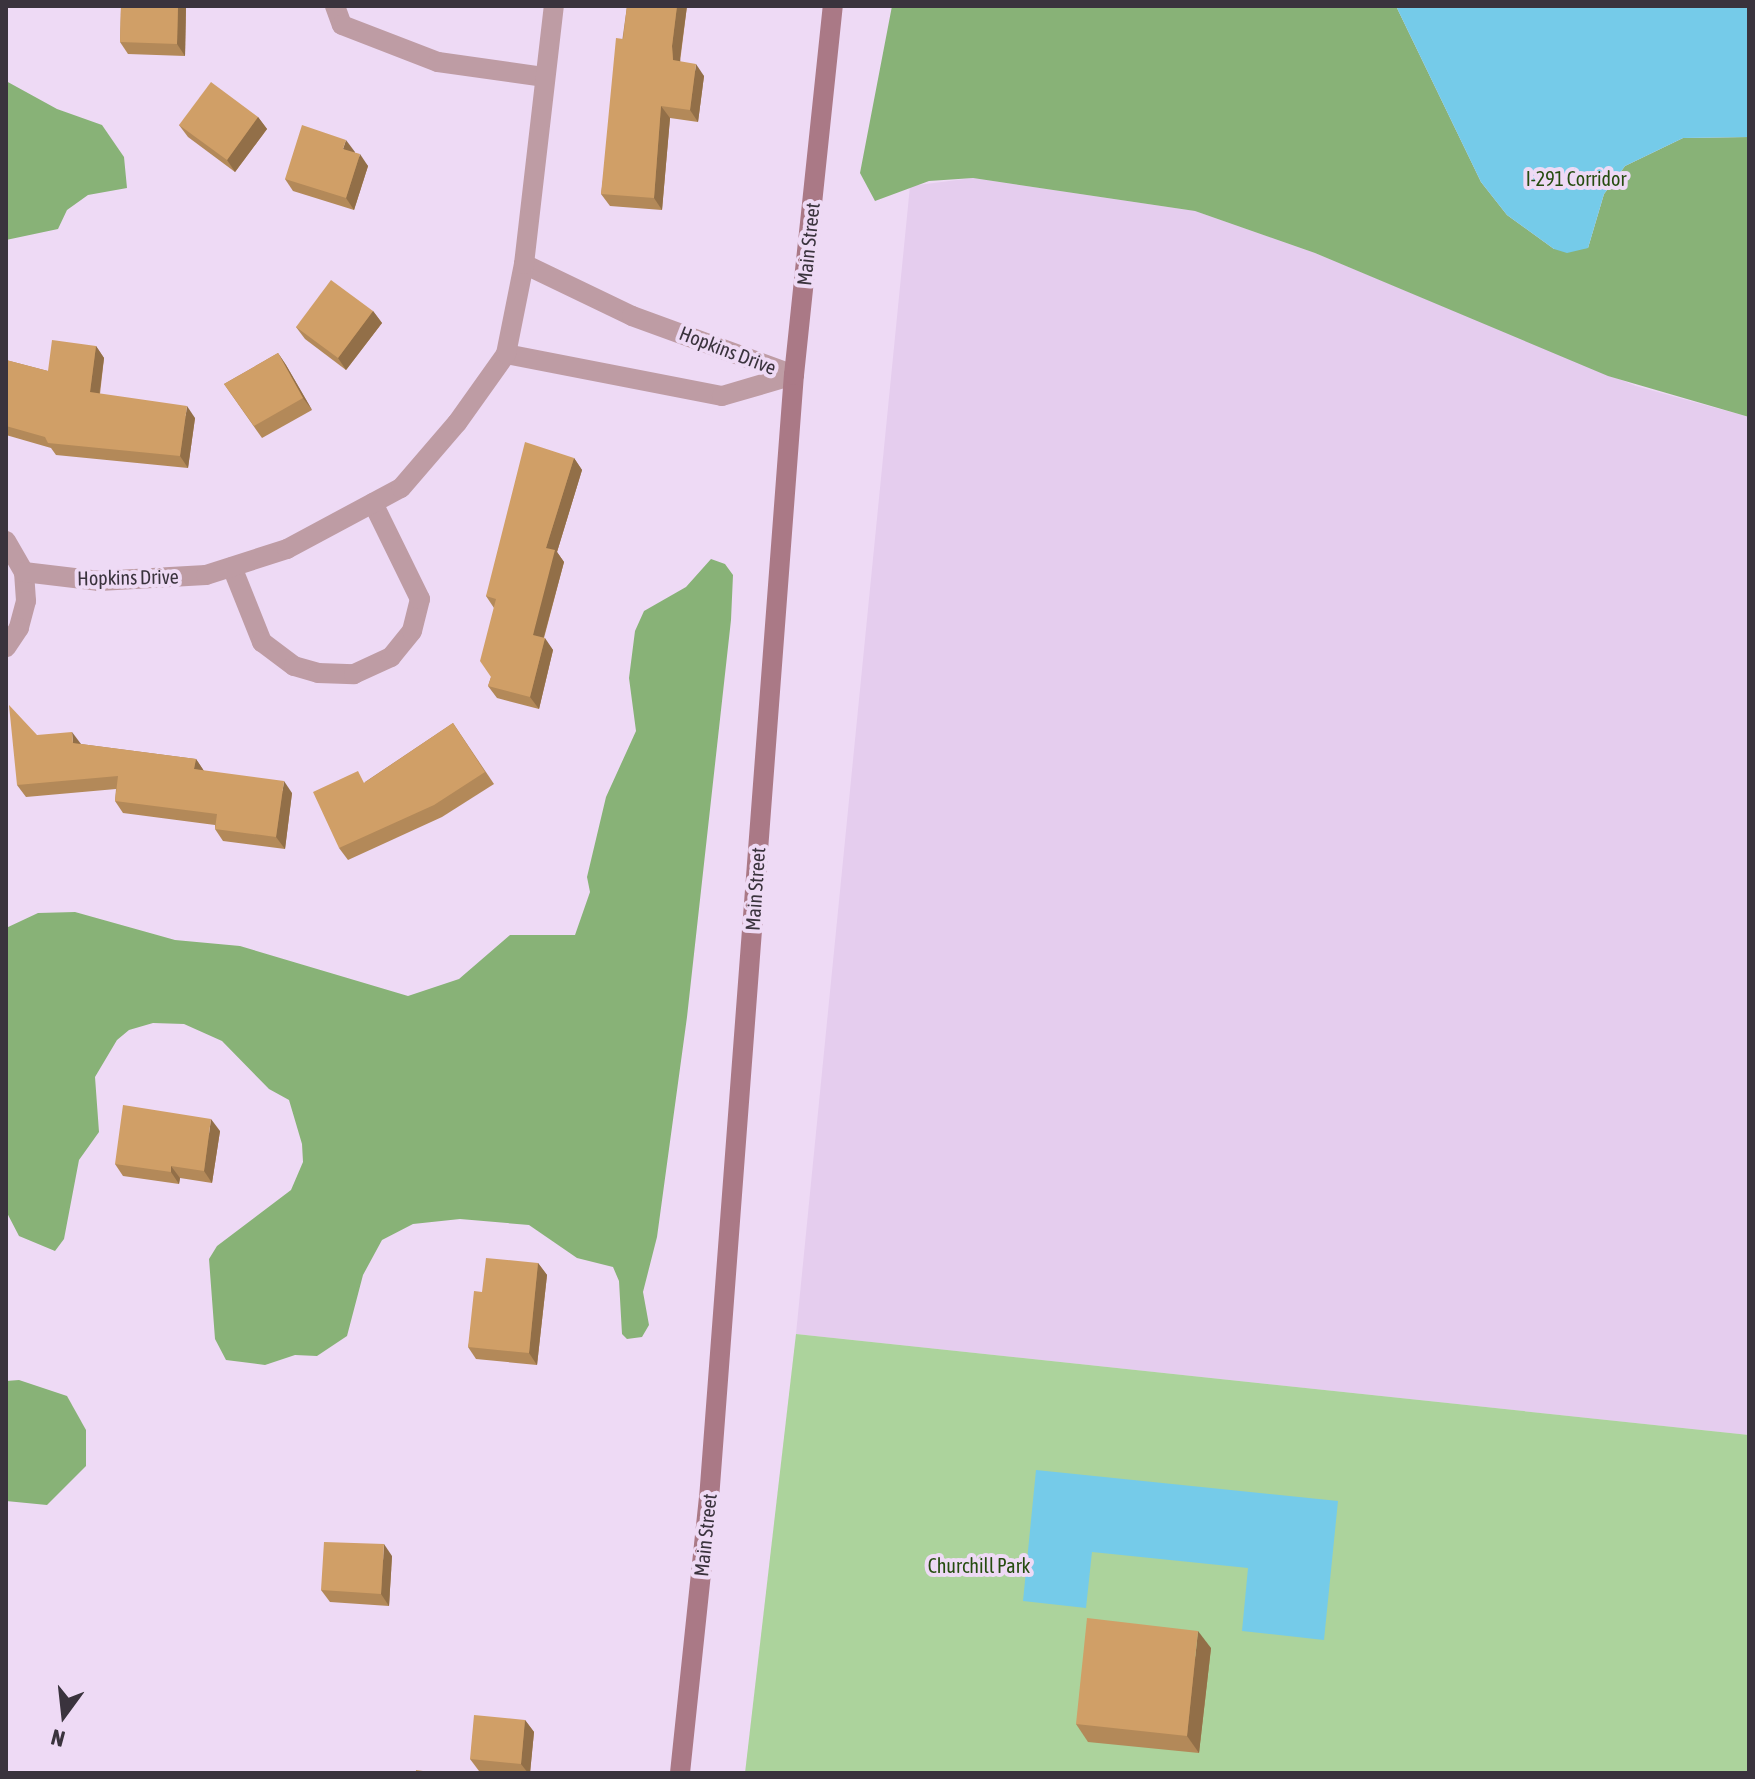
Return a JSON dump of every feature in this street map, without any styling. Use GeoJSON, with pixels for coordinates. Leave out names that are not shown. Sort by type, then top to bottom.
{"type":"FeatureCollection","features":[{"type":"Feature","properties":{"kind":"main road","name":"Main Street"},"geometry":{"type":"LineString","coordinates":[[680,1773],[709,1499],[794,375],[833,6]]}},
{"type":"Feature","properties":{"kind":"street"},"geometry":{"type":"LineString","coordinates":[[335,6],[342,25],[438,62],[545,77]]}},
{"type":"Feature","properties":{"kind":"street","name":"Hopkins Drive"},"geometry":{"type":"LineString","coordinates":[[24,572],[99,581],[206,575],[287,549],[401,488],[457,423],[506,354],[524,264],[554,6]]}},
{"type":"Feature","properties":{"kind":"street","name":"Hopkins Drive"},"geometry":{"type":"LineString","coordinates":[[524,264],[632,316],[794,375]]}},
{"type":"Feature","properties":{"kind":"street","name":"Hopkins Drive"},"geometry":{"type":"LineString","coordinates":[[506,354],[722,396],[794,375]]}},
{"type":"Feature","properties":{"kind":"street"},"geometry":{"type":"LineString","coordinates":[[232,567],[262,642],[294,666],[318,673],[354,674],[391,657],[412,631],[420,599],[373,503]]}},
{"type":"Feature","properties":{"kind":"street"},"geometry":{"type":"LineString","coordinates":[[6,541],[24,572],[26,601],[19,628],[6,647]]}},
{"type":"Feature","properties":{"kind":"shaded area"},"geometry":{"type":"Polygon","coordinates":[[[973,178],[1195,211],[1315,253],[1636,386],[1749,417],[1749,1435],[796,1334],[910,186],[973,178]]]}},
{"type":"Feature","properties":{"kind":"green space","name":"I-291 Corridor"},"geometry":{"type":"Polygon","coordinates":[[[892,6],[1396,6],[1481,182],[1507,215],[1554,249],[1588,248],[1604,194],[1625,166],[1683,138],[1749,137],[1749,417],[1608,376],[1315,253],[1195,211],[973,178],[929,181],[875,201],[860,173],[892,6]]]}},
{"type":"Feature","properties":{"kind":"green space"},"geometry":{"type":"Polygon","coordinates":[[[6,81],[57,109],[102,125],[124,157],[127,188],[88,195],[67,210],[58,229],[6,240],[6,81]]]}},
{"type":"Feature","properties":{"kind":"green space"},"geometry":{"type":"Polygon","coordinates":[[[711,559],[725,564],[733,575],[731,620],[687,1017],[657,1237],[643,1292],[649,1325],[642,1337],[627,1339],[622,1334],[619,1281],[613,1267],[577,1258],[529,1225],[460,1219],[413,1224],[382,1240],[363,1275],[347,1336],[317,1356],[295,1355],[265,1365],[226,1360],[215,1339],[209,1259],[217,1246],[291,1190],[303,1162],[302,1144],[289,1100],[269,1089],[222,1041],[184,1024],[153,1023],[129,1030],[117,1040],[95,1077],[99,1132],[79,1160],[64,1239],[55,1251],[19,1236],[6,1211],[6,928],[38,913],[75,912],[175,940],[240,946],[408,996],[459,979],[510,935],[575,935],[590,892],[587,877],[606,797],[636,731],[629,678],[635,631],[644,611],[686,587],[711,559]]]}},
{"type":"Feature","properties":{"kind":"green space","name":"Churchill Park"},"geometry":{"type":"Polygon","coordinates":[[[796,1334],[1749,1435],[1749,1773],[745,1773],[796,1334]]]}},
{"type":"Feature","properties":{"kind":"green space"},"geometry":{"type":"Polygon","coordinates":[[[19,1380],[67,1396],[86,1430],[86,1466],[47,1505],[6,1501],[6,1381],[19,1380]]]}},
{"type":"Feature","properties":{"kind":"water"},"geometry":{"type":"Polygon","coordinates":[[[1396,6],[1749,6],[1749,137],[1683,138],[1625,166],[1604,194],[1588,248],[1567,253],[1554,249],[1507,215],[1481,182],[1396,6]]]}},
{"type":"Feature","properties":{"kind":"water"},"geometry":{"type":"Polygon","coordinates":[[[1036,1470],[1338,1501],[1324,1640],[1242,1631],[1248,1568],[1092,1552],[1086,1608],[1023,1601],[1036,1470]]]}},
{"type":"Feature","properties":{"kind":"building"},"geometry":{"type":"Polygon","coordinates":[[[121,6],[178,6],[177,44],[120,42],[121,6]]]}},
{"type":"Feature","properties":{"kind":"building"},"geometry":{"type":"Polygon","coordinates":[[[627,6],[677,6],[673,60],[696,64],[690,110],[661,106],[654,198],[601,194],[616,38],[623,39],[627,6]]]}},
{"type":"Feature","properties":{"kind":"building"},"geometry":{"type":"Polygon","coordinates":[[[211,82],[258,117],[227,160],[179,125],[211,82]]]}},
{"type":"Feature","properties":{"kind":"building"},"geometry":{"type":"Polygon","coordinates":[[[302,125],[346,140],[343,149],[360,154],[346,198],[285,179],[302,125]]]}},
{"type":"Feature","properties":{"kind":"building"},"geometry":{"type":"Polygon","coordinates":[[[331,280],[373,311],[338,358],[296,327],[331,280]]]}},
{"type":"Feature","properties":{"kind":"building"},"geometry":{"type":"Polygon","coordinates":[[[52,340],[96,346],[90,392],[187,406],[180,456],[48,443],[45,437],[6,426],[6,360],[48,371],[52,340]]]}},
{"type":"Feature","properties":{"kind":"building"},"geometry":{"type":"Polygon","coordinates":[[[278,353],[303,398],[254,426],[224,384],[278,353]]]}},
{"type":"Feature","properties":{"kind":"building"},"geometry":{"type":"Polygon","coordinates":[[[525,442],[574,458],[546,548],[555,550],[533,635],[545,638],[530,697],[488,686],[491,677],[480,661],[496,599],[486,596],[525,442]]]}},
{"type":"Feature","properties":{"kind":"building"},"geometry":{"type":"Polygon","coordinates":[[[9,705],[37,735],[72,732],[73,743],[196,759],[194,769],[284,781],[276,837],[215,829],[217,814],[115,801],[118,776],[17,785],[9,705]]]}},
{"type":"Feature","properties":{"kind":"building"},"geometry":{"type":"Polygon","coordinates":[[[453,723],[485,772],[434,805],[339,848],[313,792],[358,771],[364,783],[453,723]]]}},
{"type":"Feature","properties":{"kind":"building"},"geometry":{"type":"Polygon","coordinates":[[[123,1105],[211,1119],[204,1171],[171,1166],[171,1172],[115,1164],[123,1105]]]}},
{"type":"Feature","properties":{"kind":"building"},"geometry":{"type":"Polygon","coordinates":[[[486,1258],[538,1263],[529,1353],[468,1347],[474,1291],[482,1292],[486,1258]]]}},
{"type":"Feature","properties":{"kind":"building"},"geometry":{"type":"Polygon","coordinates":[[[324,1542],[384,1544],[381,1594],[321,1590],[324,1542]]]}},
{"type":"Feature","properties":{"kind":"building"},"geometry":{"type":"Polygon","coordinates":[[[1087,1618],[1198,1631],[1187,1736],[1076,1724],[1087,1618]]]}},
{"type":"Feature","properties":{"kind":"building"},"geometry":{"type":"Polygon","coordinates":[[[474,1715],[525,1720],[521,1764],[470,1759],[474,1715]]]}}]}
